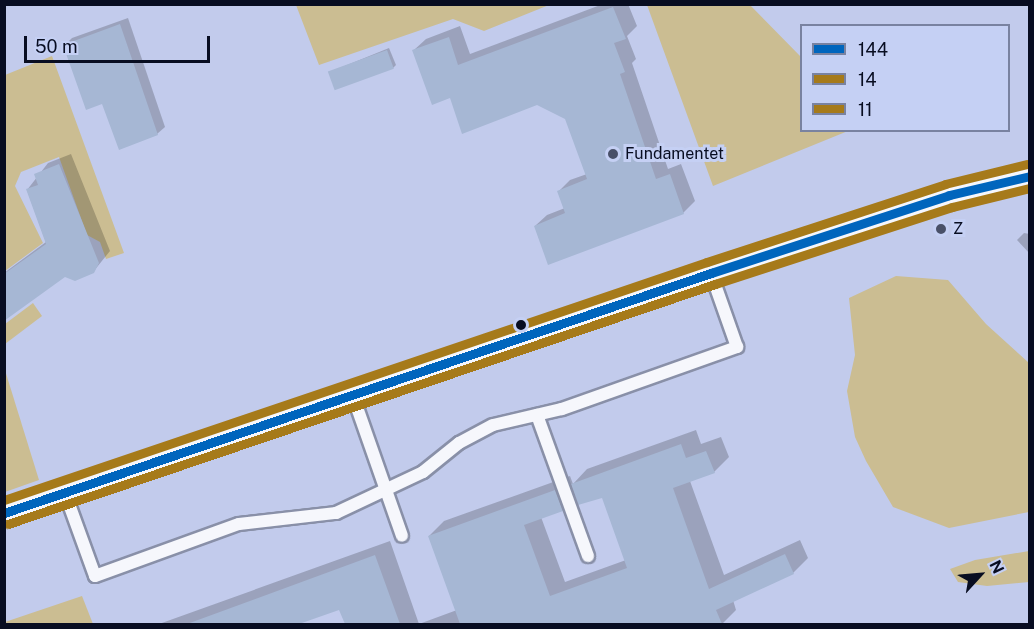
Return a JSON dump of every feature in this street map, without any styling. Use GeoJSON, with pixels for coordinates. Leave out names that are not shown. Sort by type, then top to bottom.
{"type":"FeatureCollection","features":[{"type":"Feature","properties":{"kind":"street"},"geometry":{"type":"LineString","coordinates":[[4,513],[711,273],[949,195],[1029,176]]}},
{"type":"Feature","properties":{"kind":"lane"},"geometry":{"type":"LineString","coordinates":[[65,493],[95,576],[239,524],[336,513],[423,472],[459,443],[493,425],[537,415],[737,347],[711,273]]}},
{"type":"Feature","properties":{"kind":"lane"},"geometry":{"type":"LineString","coordinates":[[353,396],[402,536]]}},
{"type":"Feature","properties":{"kind":"lane"},"geometry":{"type":"LineString","coordinates":[[537,415],[588,556]]}},
{"type":"Feature","properties":{"kind":"shaded area"},"geometry":{"type":"Polygon","coordinates":[[[296,5],[549,5],[484,31],[453,19],[319,65],[296,5]]]}},
{"type":"Feature","properties":{"kind":"shaded area"},"geometry":{"type":"Polygon","coordinates":[[[647,5],[750,5],[800,56],[800,132],[846,132],[713,186],[647,5]]]}},
{"type":"Feature","properties":{"kind":"shaded area"},"geometry":{"type":"Polygon","coordinates":[[[52,56],[124,253],[106,259],[100,242],[87,235],[59,157],[21,172],[15,186],[43,243],[5,271],[5,75],[52,56]]]}},
{"type":"Feature","properties":{"kind":"shaded area"},"geometry":{"type":"Polygon","coordinates":[[[896,276],[948,280],[986,324],[1029,363],[1029,512],[949,528],[893,507],[866,461],[855,437],[847,391],[855,355],[849,298],[896,276]]]}},
{"type":"Feature","properties":{"kind":"shaded area"},"geometry":{"type":"Polygon","coordinates":[[[33,303],[42,316],[5,344],[5,324],[33,303]]]}},
{"type":"Feature","properties":{"kind":"shaded area"},"geometry":{"type":"Polygon","coordinates":[[[4,367],[39,480],[5,492],[4,492],[4,367]]]}},
{"type":"Feature","properties":{"kind":"shaded area"},"geometry":{"type":"Polygon","coordinates":[[[1029,551],[1029,582],[987,586],[958,582],[950,569],[975,560],[1029,551]]]}},
{"type":"Feature","properties":{"kind":"shaded area"},"geometry":{"type":"Polygon","coordinates":[[[82,596],[93,624],[5,624],[5,622],[82,596]]]}},
{"type":"Feature","properties":{"kind":"building","name":"Fundamentet"},"geometry":{"type":"Polygon","coordinates":[[[613,7],[626,39],[614,43],[625,72],[620,74],[656,179],[670,174],[684,214],[548,265],[534,226],[565,213],[557,191],[587,179],[565,119],[537,105],[462,134],[450,98],[432,105],[412,50],[449,37],[458,65],[613,7]]]}},
{"type":"Feature","properties":{"kind":"building"},"geometry":{"type":"Polygon","coordinates":[[[120,24],[158,135],[119,150],[102,104],[86,110],[63,45],[120,24]]]}},
{"type":"Feature","properties":{"kind":"building"},"geometry":{"type":"Polygon","coordinates":[[[387,50],[394,69],[335,90],[328,72],[387,50]]]}},
{"type":"Feature","properties":{"kind":"building"},"geometry":{"type":"Polygon","coordinates":[[[59,164],[99,263],[94,273],[75,281],[65,277],[4,321],[4,274],[46,244],[26,189],[38,185],[34,174],[59,164]]]}},
{"type":"Feature","properties":{"kind":"building"},"geometry":{"type":"Polygon","coordinates":[[[681,444],[686,458],[706,451],[715,473],[673,488],[709,589],[785,554],[794,574],[716,610],[722,624],[460,624],[428,536],[555,490],[563,511],[524,525],[550,596],[627,568],[602,498],[578,505],[571,484],[681,444]]]}},
{"type":"Feature","properties":{"kind":"building"},"geometry":{"type":"Polygon","coordinates":[[[375,555],[400,624],[345,624],[339,610],[299,624],[187,624],[375,555]]]}},
{"type":"Feature","properties":{"kind":"transit line","name":"11"},"geometry":{"type":"LineString","coordinates":[[4,500],[707,262],[945,184],[1027,164]]}},
{"type":"Feature","properties":{"kind":"transit line","name":"144"},"geometry":{"type":"LineString","coordinates":[[4,513],[711,273],[949,195],[1030,176]]}},
{"type":"Feature","properties":{"kind":"transit line","name":"14"},"geometry":{"type":"LineString","coordinates":[[8,524],[715,284],[952,207],[1030,188]]}},
{"type":"Feature","properties":{"kind":"place","name":"Fundamentet"},"geometry":{"type":"Point","coordinates":[613,154]}},
{"type":"Feature","properties":{"kind":"place","name":"Z"},"geometry":{"type":"Point","coordinates":[941,229]}}]}
